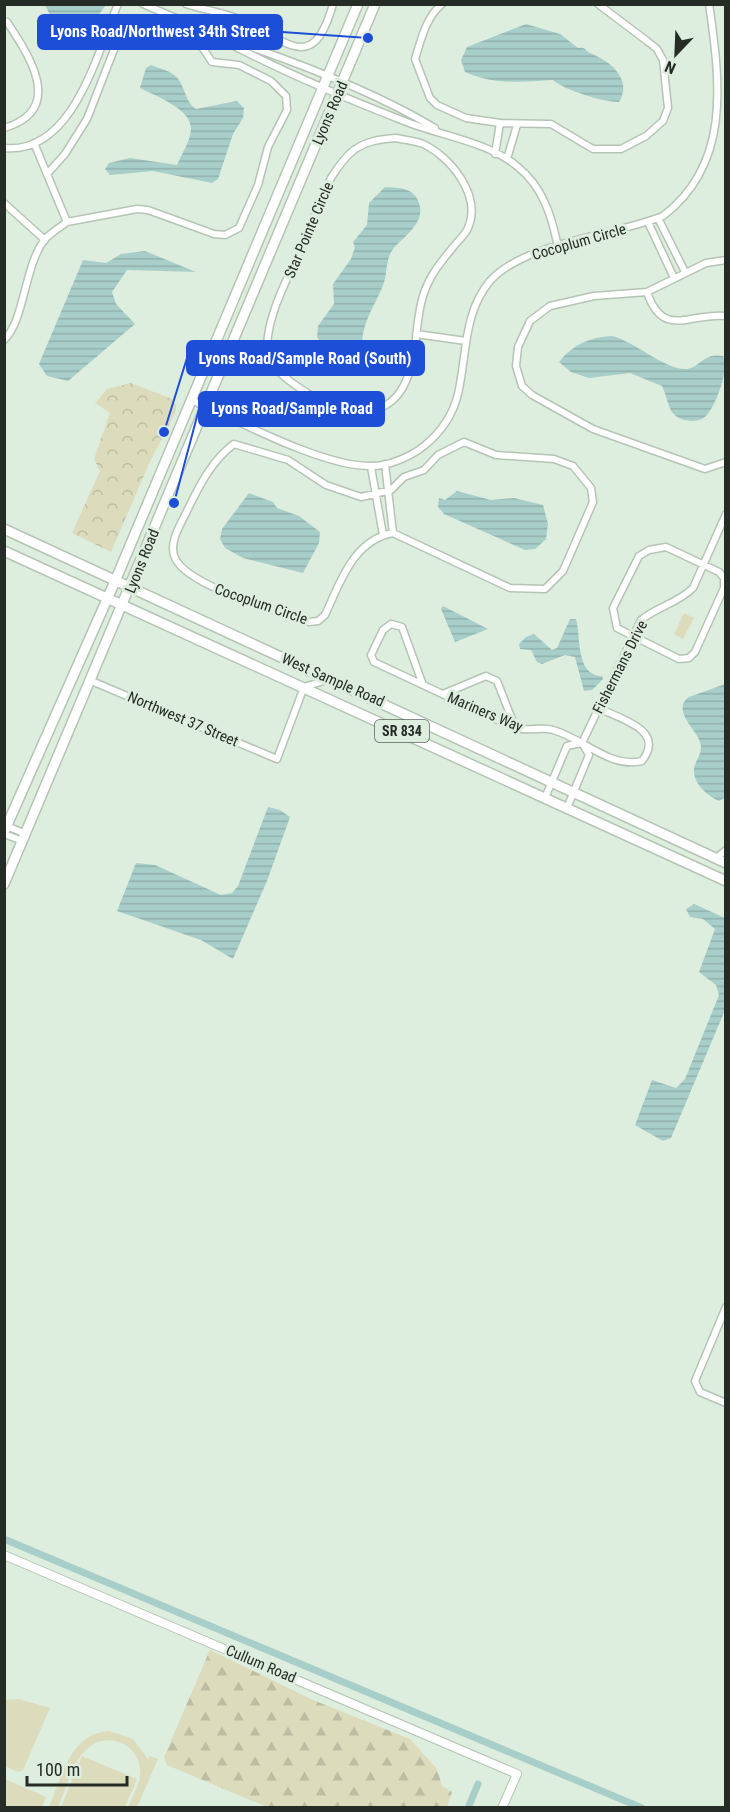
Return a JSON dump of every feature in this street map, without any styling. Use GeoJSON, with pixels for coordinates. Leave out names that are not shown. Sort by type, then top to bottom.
{"type":"FeatureCollection","features":[{"type":"Feature","properties":{"kind":"main road","name":"Lyons Road"},"geometry":{"type":"LineString","coordinates":[[5,829],[116,579],[358,4]]}},
{"type":"Feature","properties":{"kind":"main road","name":"Lyons Road"},"geometry":{"type":"LineString","coordinates":[[4,884],[89,680],[132,587],[375,4]]}},
{"type":"Feature","properties":{"kind":"main road","name":"West Sample Road"},"geometry":{"type":"LineString","coordinates":[[4,529],[726,862]]}},
{"type":"Feature","properties":{"kind":"main road","name":"West Sample Road"},"geometry":{"type":"LineString","coordinates":[[4,551],[726,881]]}},
{"type":"Feature","properties":{"kind":"street"},"geometry":{"type":"LineString","coordinates":[[4,148],[34,143],[64,122],[75,106],[118,4]]}},
{"type":"Feature","properties":{"kind":"street"},"geometry":{"type":"LineString","coordinates":[[143,4],[337,94],[407,123],[443,132]]}},
{"type":"Feature","properties":{"kind":"street"},"geometry":{"type":"LineString","coordinates":[[186,4],[247,23],[292,47],[309,45],[316,39],[323,31],[333,4]]}},
{"type":"Feature","properties":{"kind":"street"},"geometry":{"type":"LineString","coordinates":[[442,4],[434,10],[429,20],[415,59],[430,98],[437,105],[466,118],[500,123],[551,124],[592,149],[621,149],[646,136],[663,121],[668,108],[663,60],[657,49],[598,4]]}},
{"type":"Feature","properties":{"kind":"street"},"geometry":{"type":"LineString","coordinates":[[709,4],[725,109]]}},
{"type":"Feature","properties":{"kind":"street"},"geometry":{"type":"LineString","coordinates":[[4,128],[25,118],[38,98],[39,87],[34,65],[7,22]]}},
{"type":"Feature","properties":{"kind":"street"},"geometry":{"type":"LineString","coordinates":[[4,339],[14,326],[28,273],[45,240],[67,222],[137,209],[148,210],[214,234],[232,233],[239,228],[258,185],[268,147],[287,110],[286,96],[271,81],[239,65],[212,62],[202,47],[155,28],[140,28],[121,38],[87,119],[71,146],[48,173]]}},
{"type":"Feature","properties":{"kind":"street"},"geometry":{"type":"LineString","coordinates":[[209,33],[259,49],[409,112],[443,132],[507,159],[534,183],[545,201],[558,247]]}},
{"type":"Feature","properties":{"kind":"street"},"geometry":{"type":"LineString","coordinates":[[495,154],[500,123]]}},
{"type":"Feature","properties":{"kind":"street"},"geometry":{"type":"LineString","coordinates":[[507,159],[517,124]]}},
{"type":"Feature","properties":{"kind":"street","name":"Star Pointe Circle"},"geometry":{"type":"LineString","coordinates":[[396,138],[423,144],[446,160],[461,179],[470,197],[472,209],[468,229],[431,275],[423,297],[417,334],[411,367],[401,391],[386,404],[369,412],[355,413],[324,402],[290,383],[269,362],[266,348],[273,316],[332,177],[352,151],[375,139],[396,138]]}},
{"type":"Feature","properties":{"kind":"street"},"geometry":{"type":"LineString","coordinates":[[34,143],[67,222]]}},
{"type":"Feature","properties":{"kind":"street","name":"Cocoplum Circle"},"geometry":{"type":"LineString","coordinates":[[191,400],[339,462],[371,467],[416,452],[444,426],[458,394],[472,313],[490,282],[519,260],[658,218],[680,206],[707,176]]}},
{"type":"Feature","properties":{"kind":"street"},"geometry":{"type":"LineString","coordinates":[[4,203],[45,240]]}},
{"type":"Feature","properties":{"kind":"street"},"geometry":{"type":"LineString","coordinates":[[658,218],[685,272]]}},
{"type":"Feature","properties":{"kind":"street"},"geometry":{"type":"LineString","coordinates":[[648,222],[674,278]]}},
{"type":"Feature","properties":{"kind":"street"},"geometry":{"type":"LineString","coordinates":[[726,260],[706,263],[647,292],[569,300],[538,313],[530,321],[518,347],[516,366],[522,386],[532,395],[593,429],[705,469],[726,462]]}},
{"type":"Feature","properties":{"kind":"street"},"geometry":{"type":"LineString","coordinates":[[647,292],[652,306],[659,315],[679,322],[726,316]]}},
{"type":"Feature","properties":{"kind":"street"},"geometry":{"type":"LineString","coordinates":[[417,334],[466,341]]}},
{"type":"Feature","properties":{"kind":"street","name":"Cocoplum Circle"},"geometry":{"type":"LineString","coordinates":[[464,442],[496,455],[554,459],[573,466],[591,489],[593,502],[563,571],[545,589],[532,591],[500,584],[393,533],[370,542],[352,560],[325,615],[318,621],[309,622],[211,587],[181,567],[174,558],[174,539],[196,492],[221,454],[234,444],[288,460],[339,491],[361,496],[387,491],[404,477],[424,470],[438,455],[464,442]]}},
{"type":"Feature","properties":{"kind":"street"},"geometry":{"type":"LineString","coordinates":[[385,464],[393,533]]}},
{"type":"Feature","properties":{"kind":"street"},"geometry":{"type":"LineString","coordinates":[[371,467],[383,535]]}},
{"type":"Feature","properties":{"kind":"street","name":"Fishermans Drive"},"geometry":{"type":"LineString","coordinates":[[582,743],[641,620],[652,611],[684,597],[693,588],[726,514]]}},
{"type":"Feature","properties":{"kind":"street"},"geometry":{"type":"LineString","coordinates":[[666,547],[704,564],[724,579],[724,588],[695,652],[689,658],[679,658],[617,628],[613,608],[639,556],[649,550],[666,547]]}},
{"type":"Feature","properties":{"kind":"street","name":"Mariners Way"},"geometry":{"type":"LineString","coordinates":[[423,685],[402,627],[391,624],[383,630],[371,655],[374,662],[423,685],[443,694],[515,728],[524,731],[553,730],[622,763],[642,761],[649,752],[650,741],[644,730],[598,708]]}},
{"type":"Feature","properties":{"kind":"street"},"geometry":{"type":"LineString","coordinates":[[443,694],[486,676],[497,681],[515,728]]}},
{"type":"Feature","properties":{"kind":"street"},"geometry":{"type":"LineString","coordinates":[[304,687],[332,679]]}},
{"type":"Feature","properties":{"kind":"street","name":"Northwest 37 Street"},"geometry":{"type":"LineString","coordinates":[[89,680],[277,759],[304,687]]}},
{"type":"Feature","properties":{"kind":"street","name":"Fishermans Drive"},"geometry":{"type":"LineString","coordinates":[[545,798],[567,746],[582,743]]}},
{"type":"Feature","properties":{"kind":"street","name":"Fishermans Drive"},"geometry":{"type":"LineString","coordinates":[[567,808],[589,755],[582,743]]}},
{"type":"Feature","properties":{"kind":"street"},"geometry":{"type":"LineString","coordinates":[[5,829],[24,838]]}},
{"type":"Feature","properties":{"kind":"street"},"geometry":{"type":"LineString","coordinates":[[716,858],[726,850]]}},
{"type":"Feature","properties":{"kind":"street"},"geometry":{"type":"LineString","coordinates":[[726,1307],[695,1381],[696,1388],[700,1392],[726,1403]]}},
{"type":"Feature","properties":{"kind":"street","name":"Cullum Road"},"geometry":{"type":"LineString","coordinates":[[4,1555],[517,1774],[502,1808]]}},
{"type":"Feature","properties":{"kind":"green space"},"geometry":{"type":"Polygon","coordinates":[[[131,383],[172,399],[176,405],[176,411],[149,464],[111,552],[72,533],[100,471],[94,459],[110,413],[95,403],[107,389],[131,383]]]}},
{"type":"Feature","properties":{"kind":"green space"},"geometry":{"type":"Polygon","coordinates":[[[684,613],[694,618],[683,639],[674,634],[684,613]]]}},
{"type":"Feature","properties":{"kind":"green space"},"geometry":{"type":"Polygon","coordinates":[[[210,1650],[313,1700],[410,1739],[437,1769],[442,1786],[452,1792],[447,1807],[267,1807],[167,1765],[164,1757],[210,1650]]]}},
{"type":"Feature","properties":{"kind":"green space"},"geometry":{"type":"Polygon","coordinates":[[[19,1699],[50,1708],[23,1770],[19,1772],[4,1766],[5,1700],[19,1699]]]}},
{"type":"Feature","properties":{"kind":"green space"},"geometry":{"type":"Polygon","coordinates":[[[109,1731],[133,1739],[148,1759],[150,1756],[158,1759],[137,1807],[128,1807],[140,1778],[138,1759],[127,1746],[111,1740],[94,1744],[87,1749],[73,1769],[58,1807],[49,1807],[63,1770],[76,1748],[85,1739],[109,1731]]]}},
{"type":"Feature","properties":{"kind":"green space"},"geometry":{"type":"Polygon","coordinates":[[[82,1756],[137,1779],[125,1807],[61,1807],[82,1756]]]}},
{"type":"Feature","properties":{"kind":"green space"},"geometry":{"type":"Polygon","coordinates":[[[5,1779],[46,1797],[42,1807],[5,1807],[5,1779]]]}},
{"type":"Feature","properties":{"kind":"water"},"geometry":{"type":"Polygon","coordinates":[[[45,5],[106,5],[91,25],[78,36],[61,30],[45,5]]]}},
{"type":"Feature","properties":{"kind":"water"},"geometry":{"type":"Polygon","coordinates":[[[526,24],[560,34],[578,48],[584,48],[612,66],[621,78],[623,86],[623,94],[619,102],[584,95],[553,80],[497,81],[465,72],[461,60],[467,47],[526,24]]]}},
{"type":"Feature","properties":{"kind":"water"},"geometry":{"type":"Polygon","coordinates":[[[151,65],[174,75],[181,83],[189,102],[196,109],[237,101],[244,108],[243,118],[233,134],[218,179],[212,183],[153,171],[110,175],[105,169],[109,163],[130,158],[177,165],[188,143],[191,129],[185,115],[171,104],[140,88],[146,68],[151,65]]]}},
{"type":"Feature","properties":{"kind":"water"},"geometry":{"type":"Polygon","coordinates":[[[385,187],[405,189],[414,194],[419,203],[419,217],[412,229],[390,253],[386,276],[365,326],[358,358],[343,361],[329,353],[317,337],[318,326],[334,304],[333,284],[351,259],[355,247],[353,242],[367,225],[369,203],[385,187]]]}},
{"type":"Feature","properties":{"kind":"water"},"geometry":{"type":"Polygon","coordinates":[[[145,251],[196,272],[127,270],[112,292],[116,304],[135,324],[68,381],[47,376],[39,364],[83,260],[106,263],[121,254],[145,251]]]}},
{"type":"Feature","properties":{"kind":"water"},"geometry":{"type":"Polygon","coordinates":[[[612,336],[677,368],[690,368],[710,356],[723,356],[725,369],[721,386],[706,416],[694,421],[679,418],[671,409],[662,386],[630,373],[589,378],[571,372],[559,362],[582,343],[612,336]]]}},
{"type":"Feature","properties":{"kind":"water"},"geometry":{"type":"Polygon","coordinates":[[[457,491],[491,500],[514,498],[543,505],[548,524],[546,539],[535,549],[525,550],[444,514],[438,507],[439,498],[445,500],[457,491]]]}},
{"type":"Feature","properties":{"kind":"water"},"geometry":{"type":"Polygon","coordinates":[[[249,493],[273,502],[277,508],[299,516],[320,532],[319,543],[303,573],[243,558],[225,548],[220,539],[222,529],[249,493]]]}},
{"type":"Feature","properties":{"kind":"water"},"geometry":{"type":"Polygon","coordinates":[[[443,606],[488,629],[455,642],[441,609],[443,606]]]}},
{"type":"Feature","properties":{"kind":"water"},"geometry":{"type":"Polygon","coordinates":[[[570,619],[576,619],[583,662],[587,669],[593,674],[602,676],[603,679],[592,690],[584,691],[575,657],[565,655],[542,664],[537,662],[531,650],[520,649],[519,644],[526,637],[534,634],[552,650],[557,648],[570,619]]]}},
{"type":"Feature","properties":{"kind":"water"},"geometry":{"type":"Polygon","coordinates":[[[725,684],[726,797],[719,801],[706,793],[696,780],[694,769],[701,746],[698,737],[686,720],[683,708],[684,702],[689,697],[725,684]]]}},
{"type":"Feature","properties":{"kind":"water"},"geometry":{"type":"Polygon","coordinates":[[[268,807],[280,810],[290,817],[267,881],[233,959],[201,940],[117,911],[136,863],[155,865],[221,895],[232,893],[238,886],[268,807]]]}},
{"type":"Feature","properties":{"kind":"water"},"geometry":{"type":"Polygon","coordinates":[[[694,904],[725,918],[725,1010],[671,1138],[663,1141],[635,1125],[652,1080],[676,1088],[685,1079],[719,995],[716,985],[699,972],[715,929],[703,919],[690,917],[686,909],[694,904]]]}},
{"type":"Feature","properties":{"kind":"waterway"},"geometry":{"type":"LineString","coordinates":[[4,1539],[642,1808]]}},
{"type":"Feature","properties":{"kind":"waterway"},"geometry":{"type":"LineString","coordinates":[[468,1808],[478,1784]]}},
{"type":"Feature","properties":{"kind":"place","name":"Lyons Road/Northwest 34th Street"},"geometry":{"type":"Point","coordinates":[368,38]}},
{"type":"Feature","properties":{"kind":"place","name":"Lyons Road/Sample Road (South)"},"geometry":{"type":"Point","coordinates":[164,432]}},
{"type":"Feature","properties":{"kind":"place","name":"Lyons Road/Sample Road"},"geometry":{"type":"Point","coordinates":[174,503]}}]}
